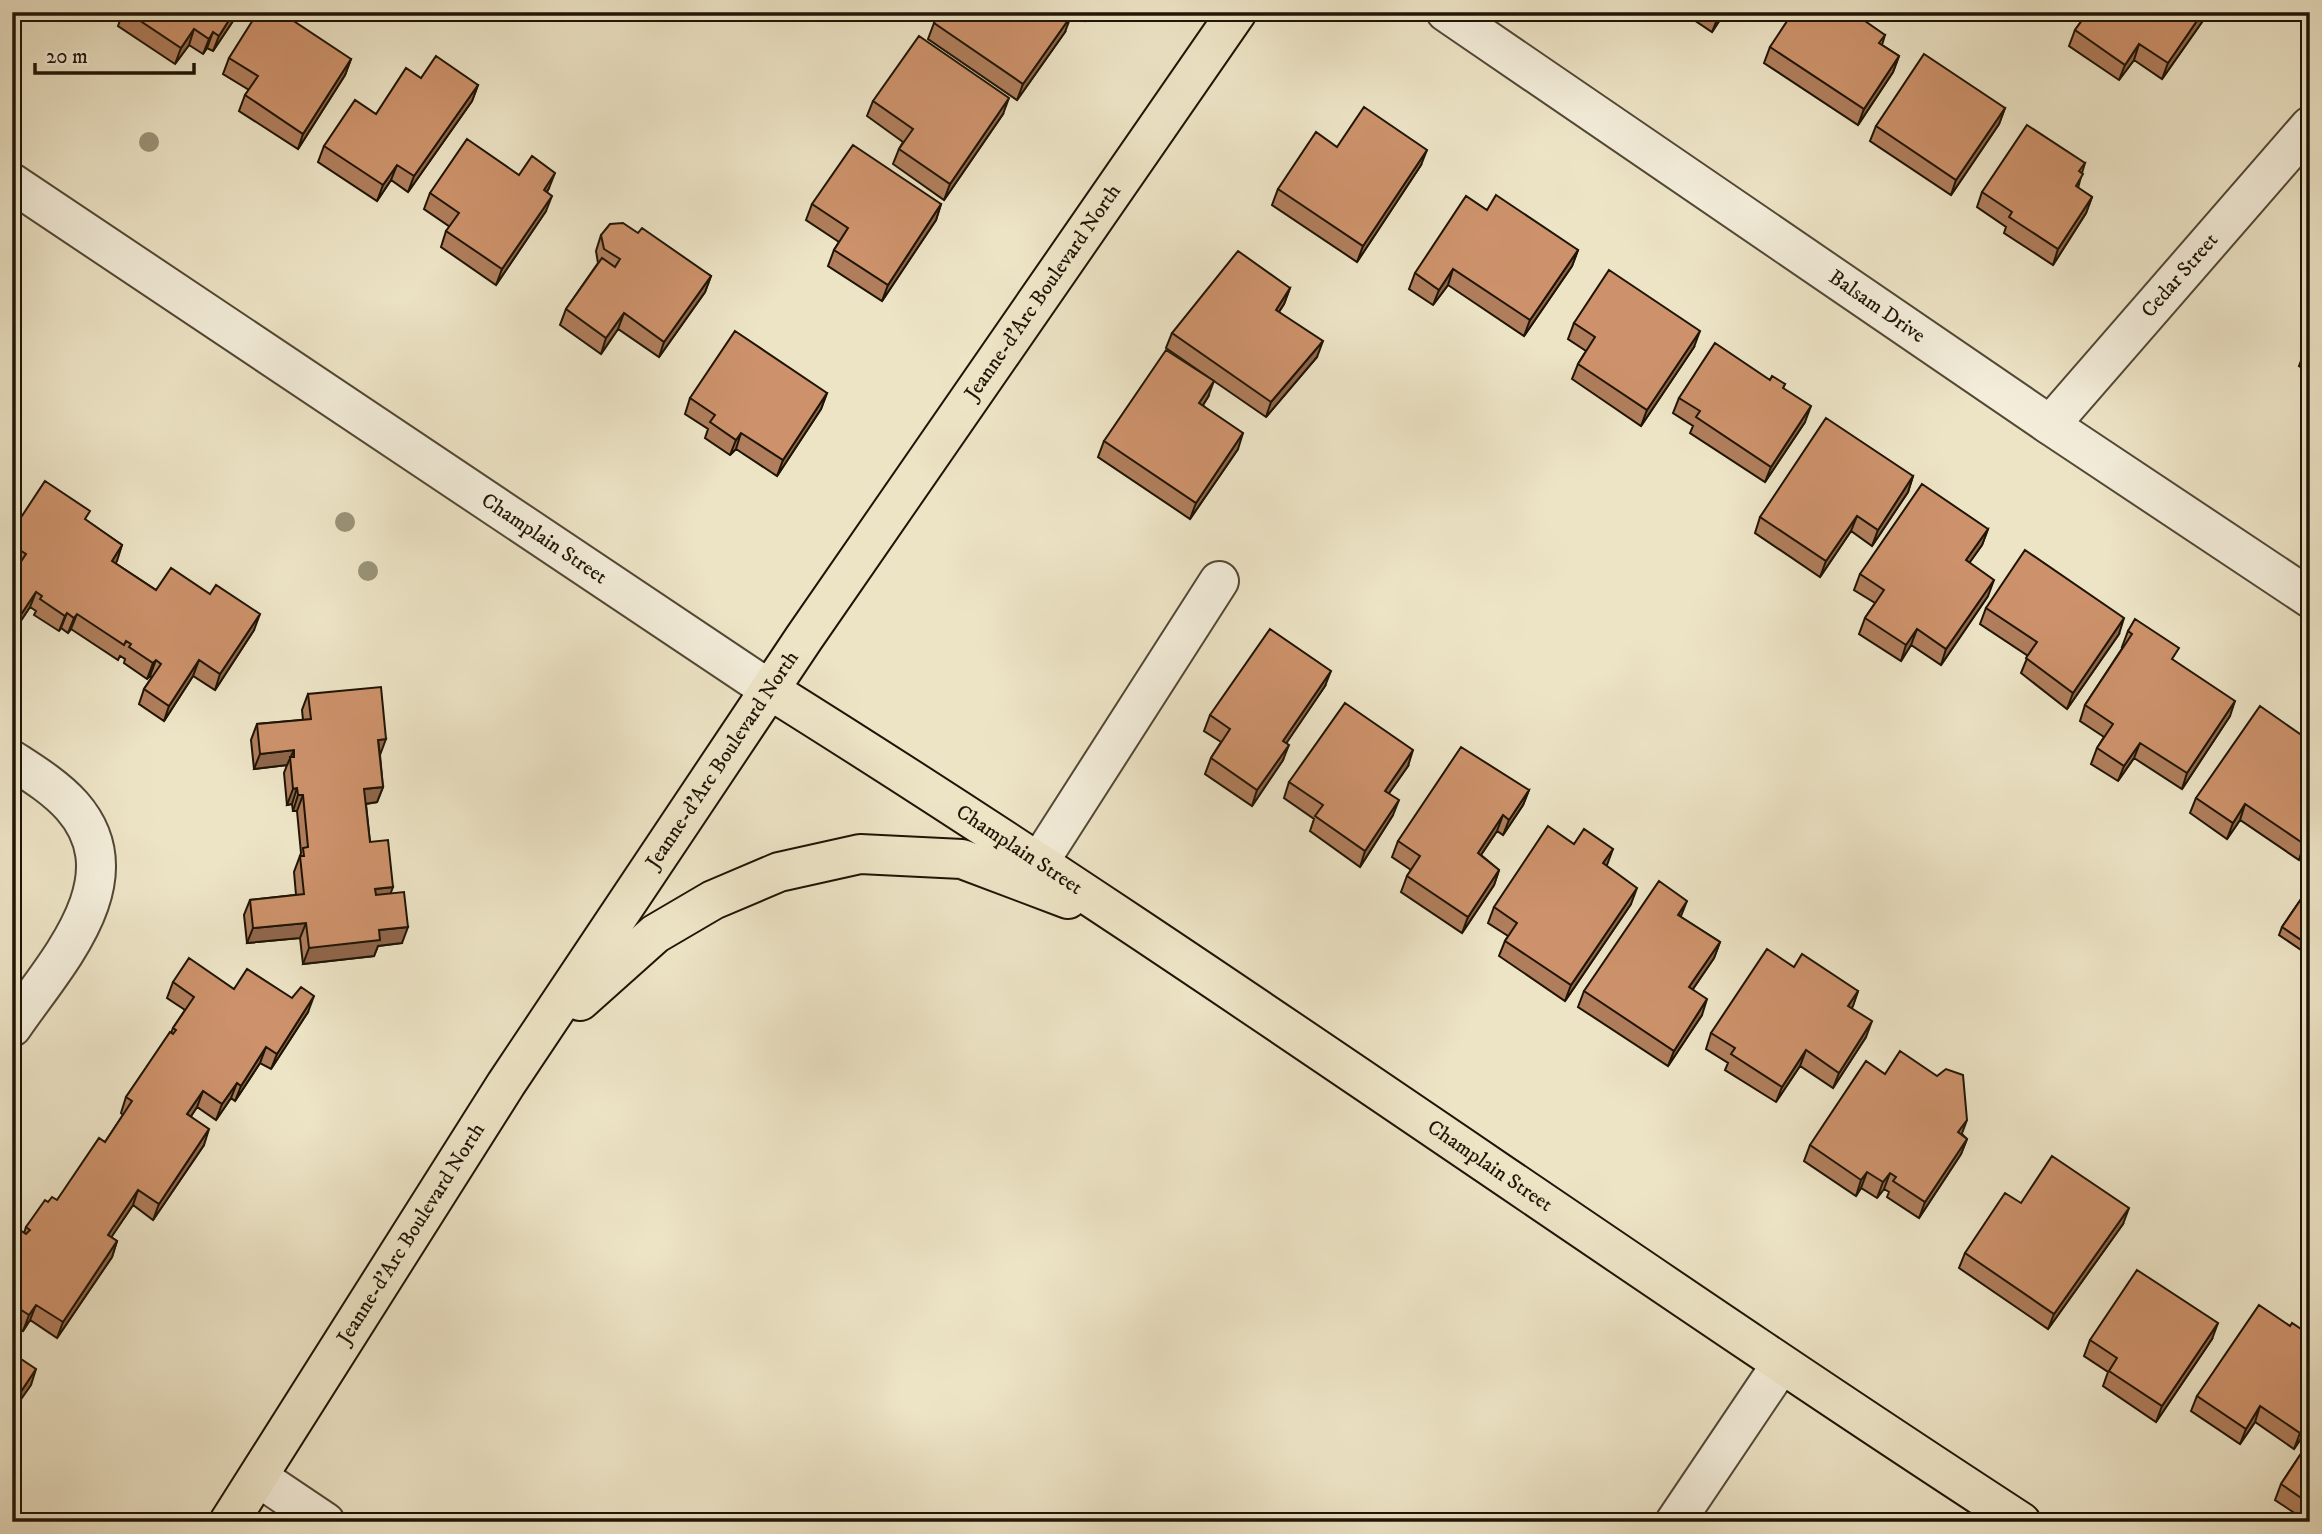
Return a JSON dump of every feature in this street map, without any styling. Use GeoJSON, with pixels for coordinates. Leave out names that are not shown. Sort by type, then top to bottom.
{"type":"FeatureCollection","features":[{"type":"Feature","properties":{"kind":"main road","name":"Jeanne-d'Arc Boulevard North"},"geometry":{"type":"LineString","coordinates":[[229,1522],[506,1084],[770,690],[1237,12]]}},
{"type":"Feature","properties":{"kind":"main road","name":"Champlain Street"},"geometry":{"type":"LineString","coordinates":[[770,690],[1039,862],[1780,1366],[2021,1522]]}},
{"type":"Feature","properties":{"kind":"main road"},"geometry":{"type":"LineString","coordinates":[[506,1084],[560,1020],[605,976],[656,934],[713,900],[779,872],[860,854],[962,859],[1125,922]]}},
{"type":"Feature","properties":{"kind":"street","name":"Balsam Drive"},"geometry":{"type":"LineString","coordinates":[[1446,12],[2050,425],[2310,598]]}},
{"type":"Feature","properties":{"kind":"street","name":"Cedar Street"},"geometry":{"type":"LineString","coordinates":[[2050,425],[2310,126]]}},
{"type":"Feature","properties":{"kind":"street","name":"Champlain Street"},"geometry":{"type":"LineString","coordinates":[[12,183],[770,690]]}},
{"type":"Feature","properties":{"kind":"street"},"geometry":{"type":"LineString","coordinates":[[1039,862],[1219,581]]}},
{"type":"Feature","properties":{"kind":"street"},"geometry":{"type":"LineString","coordinates":[[12,760],[72,806],[94,841],[97,881],[87,917],[12,1027]]}},
{"type":"Feature","properties":{"kind":"street"},"geometry":{"type":"LineString","coordinates":[[1675,1522],[1780,1366]]}},
{"type":"Feature","properties":{"kind":"street"},"geometry":{"type":"LineString","coordinates":[[258,1476],[325,1522]]}},
{"type":"Feature","properties":{"kind":"building"},"geometry":{"type":"Polygon","coordinates":[[[127,12],[234,12],[219,36],[213,32],[209,39],[194,29],[181,48],[127,12]]]}},
{"type":"Feature","properties":{"kind":"building"},"geometry":{"type":"Polygon","coordinates":[[[258,12],[280,12],[351,59],[303,134],[245,95],[258,76],[229,58],[258,12]]]}},
{"type":"Feature","properties":{"kind":"building"},"geometry":{"type":"Polygon","coordinates":[[[941,12],[1065,12],[1071,16],[1023,84],[934,23],[941,12]]]}},
{"type":"Feature","properties":{"kind":"building"},"geometry":{"type":"Polygon","coordinates":[[[1793,12],[1852,12],[1885,35],[1879,43],[1899,56],[1864,109],[1770,47],[1793,12]]]}},
{"type":"Feature","properties":{"kind":"building"},"geometry":{"type":"Polygon","coordinates":[[[2088,12],[2203,12],[2168,63],[2139,44],[2125,65],[2075,30],[2088,12]]]}},
{"type":"Feature","properties":{"kind":"building"},"geometry":{"type":"Polygon","coordinates":[[[919,36],[1009,98],[950,184],[899,149],[913,129],[873,101],[919,36]]]}},
{"type":"Feature","properties":{"kind":"building"},"geometry":{"type":"Polygon","coordinates":[[[1924,54],[2005,108],[1956,180],[1876,126],[1924,54]]]}},
{"type":"Feature","properties":{"kind":"building"},"geometry":{"type":"Polygon","coordinates":[[[436,56],[478,85],[414,176],[397,165],[383,185],[324,146],[355,100],[376,114],[406,68],[421,78],[436,56]]]}},
{"type":"Feature","properties":{"kind":"building"},"geometry":{"type":"Polygon","coordinates":[[[1364,107],[1427,150],[1363,246],[1278,189],[1316,132],[1337,147],[1364,107]]]}},
{"type":"Feature","properties":{"kind":"building"},"geometry":{"type":"Polygon","coordinates":[[[2027,125],[2085,163],[2079,171],[2083,174],[2076,186],[2092,197],[2058,249],[2009,217],[2012,212],[1982,192],[2027,125]]]}},
{"type":"Feature","properties":{"kind":"building"},"geometry":{"type":"Polygon","coordinates":[[[467,139],[519,175],[532,156],[555,173],[544,190],[552,196],[502,269],[446,231],[459,213],[430,193],[467,139]]]}},
{"type":"Feature","properties":{"kind":"building"},"geometry":{"type":"Polygon","coordinates":[[[853,145],[941,204],[888,285],[834,250],[848,228],[812,204],[853,145]]]}},
{"type":"Feature","properties":{"kind":"building"},"geometry":{"type":"Polygon","coordinates":[[[1496,195],[1578,250],[1530,320],[1453,269],[1439,290],[1415,273],[1466,196],[1487,210],[1496,195]]]}},
{"type":"Feature","properties":{"kind":"building"},"geometry":{"type":"Polygon","coordinates":[[[623,223],[638,233],[642,228],[711,276],[664,342],[624,313],[606,338],[566,309],[602,258],[615,267],[620,259],[604,249],[601,235],[610,224],[623,223]]]}},
{"type":"Feature","properties":{"kind":"building"},"geometry":{"type":"Polygon","coordinates":[[[1238,251],[1290,288],[1276,310],[1323,341],[1271,402],[1172,333],[1238,251]]]}},
{"type":"Feature","properties":{"kind":"building"},"geometry":{"type":"Polygon","coordinates":[[[1609,270],[1700,331],[1647,410],[1578,364],[1595,337],[1574,323],[1609,270]]]}},
{"type":"Feature","properties":{"kind":"building"},"geometry":{"type":"Polygon","coordinates":[[[735,331],[827,393],[783,460],[741,433],[736,440],[710,422],[715,415],[690,398],[735,331]]]}},
{"type":"Feature","properties":{"kind":"building"},"geometry":{"type":"Polygon","coordinates":[[[1715,343],[1770,380],[1772,376],[1785,384],[1783,388],[1811,406],[1771,467],[1696,417],[1700,411],[1679,398],[1715,343]]]}},
{"type":"Feature","properties":{"kind":"building"},"geometry":{"type":"Polygon","coordinates":[[[1166,350],[1214,381],[1199,403],[1243,433],[1196,503],[1104,441],[1166,350]]]}},
{"type":"Feature","properties":{"kind":"building"},"geometry":{"type":"Polygon","coordinates":[[[1826,418],[1913,476],[1878,530],[1857,516],[1826,561],[1760,517],[1826,418]]]}},
{"type":"Feature","properties":{"kind":"building"},"geometry":{"type":"Polygon","coordinates":[[[45,481],[90,511],[85,519],[122,545],[112,561],[156,590],[171,568],[210,594],[216,585],[260,614],[220,674],[199,660],[169,706],[144,689],[161,664],[156,660],[153,663],[129,647],[131,644],[126,641],[124,645],[77,614],[74,618],[67,613],[65,616],[40,599],[42,596],[36,592],[20,616],[12,611],[12,575],[26,554],[12,545],[12,531],[45,481]]]}},
{"type":"Feature","properties":{"kind":"building"},"geometry":{"type":"Polygon","coordinates":[[[1922,484],[1988,529],[1966,560],[1994,580],[1946,649],[1917,629],[1906,645],[1865,618],[1884,590],[1860,574],[1922,484]]]}},
{"type":"Feature","properties":{"kind":"building"},"geometry":{"type":"Polygon","coordinates":[[[2025,550],[2124,618],[2073,693],[2026,658],[2037,642],[1986,608],[2025,550]]]}},
{"type":"Feature","properties":{"kind":"building"},"geometry":{"type":"Polygon","coordinates":[[[2135,619],[2179,648],[2172,659],[2235,701],[2187,773],[2140,743],[2124,766],[2097,748],[2113,724],[2085,705],[2132,634],[2128,631],[2135,619]]]}},
{"type":"Feature","properties":{"kind":"building"},"geometry":{"type":"Polygon","coordinates":[[[1270,629],[1331,671],[1283,741],[1289,745],[1257,790],[1211,758],[1230,729],[1210,715],[1270,629]]]}},
{"type":"Feature","properties":{"kind":"building"},"geometry":{"type":"Polygon","coordinates":[[[381,687],[386,739],[378,740],[383,787],[364,789],[370,842],[388,840],[393,887],[375,889],[376,895],[404,892],[408,927],[379,930],[380,940],[309,948],[306,923],[253,928],[250,900],[304,894],[300,856],[304,856],[303,848],[308,847],[303,795],[298,795],[297,788],[293,789],[290,757],[294,757],[294,750],[260,754],[257,724],[311,719],[308,694],[381,687]]]}},
{"type":"Feature","properties":{"kind":"building"},"geometry":{"type":"Polygon","coordinates":[[[1345,703],[1413,750],[1385,791],[1399,800],[1365,851],[1315,816],[1323,805],[1289,782],[1345,703]]]}},
{"type":"Feature","properties":{"kind":"building"},"geometry":{"type":"Polygon","coordinates":[[[2260,706],[2310,741],[2310,836],[2304,844],[2245,804],[2233,823],[2196,798],[2260,706]]]}},
{"type":"Feature","properties":{"kind":"building"},"geometry":{"type":"Polygon","coordinates":[[[1461,747],[1529,790],[1509,820],[1503,815],[1478,853],[1499,870],[1468,917],[1407,876],[1420,856],[1398,841],[1461,747]]]}},
{"type":"Feature","properties":{"kind":"building"},"geometry":{"type":"Polygon","coordinates":[[[1548,826],[1574,844],[1584,829],[1613,849],[1603,863],[1637,888],[1571,985],[1505,941],[1517,923],[1494,907],[1548,826]]]}},
{"type":"Feature","properties":{"kind":"building"},"geometry":{"type":"Polygon","coordinates":[[[1659,881],[1687,901],[1678,915],[1720,942],[1689,987],[1707,999],[1674,1051],[1584,991],[1659,881]]]}},
{"type":"Feature","properties":{"kind":"building"},"geometry":{"type":"Polygon","coordinates":[[[2310,886],[2310,946],[2282,927],[2310,886]]]}},
{"type":"Feature","properties":{"kind":"building"},"geometry":{"type":"Polygon","coordinates":[[[1767,949],[1794,967],[1802,954],[1858,991],[1848,1006],[1872,1021],[1839,1073],[1806,1050],[1782,1087],[1731,1054],[1735,1048],[1711,1033],[1767,949]]]}},
{"type":"Feature","properties":{"kind":"building"},"geometry":{"type":"Polygon","coordinates":[[[189,958],[234,989],[247,969],[292,998],[301,987],[314,996],[277,1054],[266,1047],[241,1086],[237,1083],[222,1104],[203,1091],[187,1114],[209,1129],[159,1204],[138,1190],[108,1235],[117,1241],[63,1322],[36,1305],[29,1315],[12,1304],[12,1235],[17,1228],[26,1234],[30,1230],[26,1227],[45,1200],[48,1202],[52,1197],[57,1200],[99,1138],[105,1142],[132,1101],[126,1097],[170,1032],[173,1034],[176,1030],[173,1028],[194,997],[173,982],[189,958]]]}},
{"type":"Feature","properties":{"kind":"building"},"geometry":{"type":"Polygon","coordinates":[[[1900,1051],[1937,1076],[1946,1069],[1963,1075],[1967,1120],[1958,1132],[1967,1139],[1925,1202],[1893,1181],[1896,1177],[1890,1173],[1883,1182],[1867,1172],[1861,1180],[1810,1145],[1866,1061],[1885,1074],[1900,1051]]]}},
{"type":"Feature","properties":{"kind":"building"},"geometry":{"type":"Polygon","coordinates":[[[2052,1156],[2129,1208],[2054,1314],[1965,1253],[2005,1193],[2021,1203],[2052,1156]]]}},
{"type":"Feature","properties":{"kind":"building"},"geometry":{"type":"Polygon","coordinates":[[[2137,1270],[2218,1323],[2162,1406],[2109,1371],[2117,1358],[2090,1340],[2137,1270]]]}},
{"type":"Feature","properties":{"kind":"building"},"geometry":{"type":"Polygon","coordinates":[[[2259,1305],[2290,1326],[2292,1323],[2310,1335],[2310,1418],[2300,1433],[2260,1406],[2246,1429],[2197,1396],[2259,1305]]]}},
{"type":"Feature","properties":{"kind":"building"},"geometry":{"type":"Polygon","coordinates":[[[12,1337],[18,1340],[12,1349],[12,1337]]]}},
{"type":"Feature","properties":{"kind":"building"},"geometry":{"type":"Polygon","coordinates":[[[12,1353],[36,1369],[12,1405],[12,1353]]]}},
{"type":"Feature","properties":{"kind":"building"},"geometry":{"type":"Polygon","coordinates":[[[2310,1440],[2310,1504],[2281,1484],[2310,1440]]]}}]}
